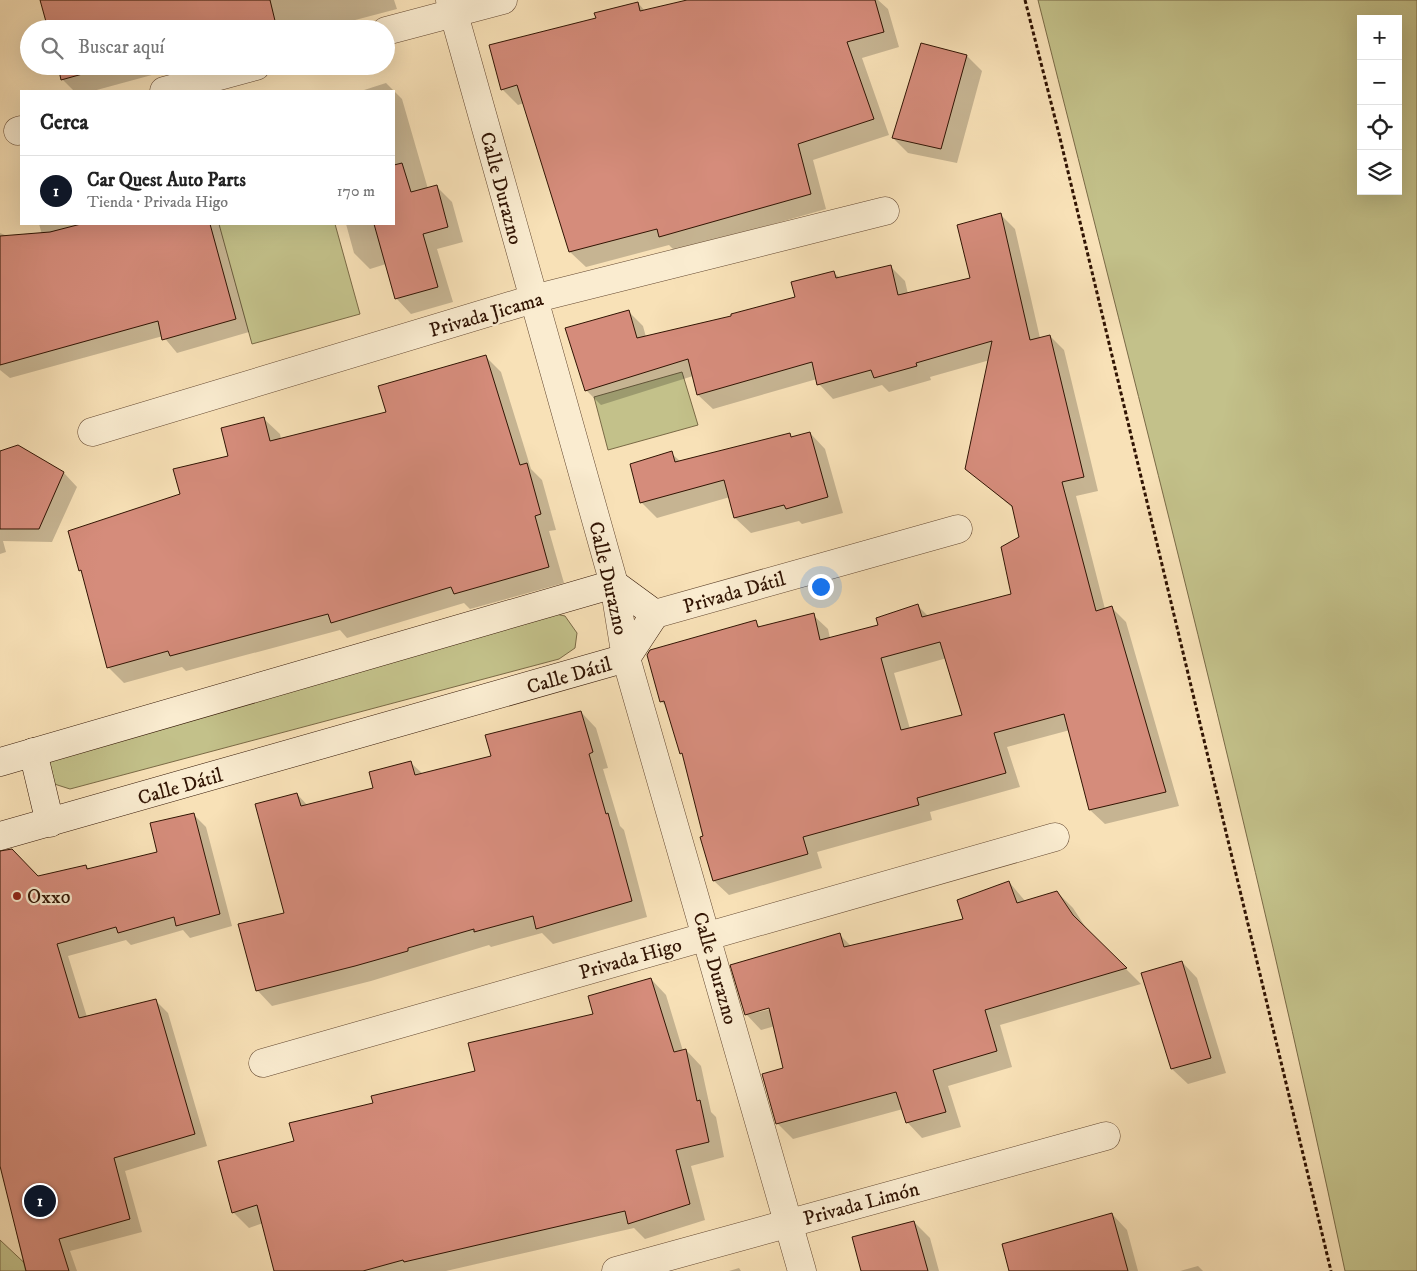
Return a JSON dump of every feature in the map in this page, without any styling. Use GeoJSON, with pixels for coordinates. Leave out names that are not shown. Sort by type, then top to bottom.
{"type":"FeatureCollection","features":[{"type":"Feature","properties":{"kind":"street"},"geometry":{"type":"LineString","coordinates":[[395,28],[452,6],[503,0]]}},
{"type":"Feature","properties":{"kind":"street","name":"Calle Durazno"},"geometry":{"type":"LineString","coordinates":[[452,6],[614,584],[626,658],[802,1271]]}},
{"type":"Feature","properties":{"kind":"street"},"geometry":{"type":"LineString","coordinates":[[168,90],[223,75]]}},
{"type":"Feature","properties":{"kind":"street","name":"Privada Jicama"},"geometry":{"type":"LineString","coordinates":[[92,432],[533,299],[885,212]]}},
{"type":"Feature","properties":{"kind":"street","name":"Privada Dátil"},"geometry":{"type":"LineString","coordinates":[[655,614],[958,529]]}},
{"type":"Feature","properties":{"kind":"street"},"geometry":{"type":"LineString","coordinates":[[0,762],[614,584],[655,614]]}},
{"type":"Feature","properties":{"kind":"street","name":"Calle Dátil"},"geometry":{"type":"LineString","coordinates":[[0,836],[626,658],[655,614]]}},
{"type":"Feature","properties":{"kind":"street"},"geometry":{"type":"LineString","coordinates":[[33,752],[50,823]]}},
{"type":"Feature","properties":{"kind":"street","name":"Privada Higo"},"geometry":{"type":"LineString","coordinates":[[263,1063],[1055,837]]}},
{"type":"Feature","properties":{"kind":"street","name":"Privada Limón"},"geometry":{"type":"LineString","coordinates":[[616,1271],[1106,1136]]}},
{"type":"Feature","properties":{"kind":"path"},"geometry":{"type":"LineString","coordinates":[[1025,0],[1059,134],[1331,1271]]}},
{"type":"Feature","properties":{"kind":"shaded area"},"geometry":{"type":"Polygon","coordinates":[[[1038,0],[1417,0],[1417,1271],[1345,1271],[1237,793],[1038,0]]]}},
{"type":"Feature","properties":{"kind":"shaded area"},"geometry":{"type":"Polygon","coordinates":[[[219,225],[335,225],[360,314],[252,344],[219,225]]]}},
{"type":"Feature","properties":{"kind":"shaded area"},"geometry":{"type":"Polygon","coordinates":[[[682,372],[698,425],[608,450],[594,397],[682,372]]]}},
{"type":"Feature","properties":{"kind":"shaded area"},"geometry":{"type":"Polygon","coordinates":[[[547,612],[565,616],[577,633],[575,648],[559,659],[70,789],[48,782],[50,748],[547,612]]]}},
{"type":"Feature","properties":{"kind":"shaded area"},"geometry":{"type":"Polygon","coordinates":[[[0,1240],[33,1271],[0,1271],[0,1240]]]}},
{"type":"Feature","properties":{"kind":"building"},"geometry":{"type":"Polygon","coordinates":[[[40,0],[270,0],[275,20],[46,20],[40,0]]]}},
{"type":"Feature","properties":{"kind":"building"},"geometry":{"type":"Polygon","coordinates":[[[687,0],[875,0],[884,32],[847,42],[874,119],[798,144],[811,194],[659,237],[657,229],[569,252],[517,85],[501,90],[489,45],[596,18],[594,13],[638,2],[640,11],[687,0]]]}},
{"type":"Feature","properties":{"kind":"building"},"geometry":{"type":"Polygon","coordinates":[[[921,43],[967,55],[941,149],[892,138],[921,43]]]}},
{"type":"Feature","properties":{"kind":"building"},"geometry":{"type":"Polygon","coordinates":[[[60,75],[79,75],[61,80],[60,75]]]}},
{"type":"Feature","properties":{"kind":"building"},"geometry":{"type":"Polygon","coordinates":[[[402,163],[411,192],[437,185],[448,227],[423,234],[438,287],[395,299],[374,225],[395,225],[395,165],[402,163]]]}},
{"type":"Feature","properties":{"kind":"building"},"geometry":{"type":"Polygon","coordinates":[[[1001,213],[1030,340],[1050,335],[1084,477],[1062,482],[1096,611],[1112,606],[1166,792],[1089,810],[1064,714],[994,733],[1006,773],[917,798],[919,805],[803,837],[808,854],[713,881],[700,837],[703,836],[682,753],[680,754],[664,701],[660,702],[647,655],[650,650],[756,620],[758,627],[814,613],[820,640],[878,625],[876,618],[918,604],[922,617],[1011,594],[1001,547],[1019,537],[1012,506],[965,469],[992,341],[916,363],[917,366],[874,378],[871,370],[817,385],[812,362],[697,395],[688,359],[585,391],[565,328],[629,310],[637,338],[731,316],[731,314],[795,297],[791,282],[834,271],[836,278],[891,265],[898,295],[970,278],[957,225],[1001,213]],[[940,642],[881,658],[901,730],[962,715],[940,642]]]}},
{"type":"Feature","properties":{"kind":"building"},"geometry":{"type":"Polygon","coordinates":[[[77,225],[210,225],[236,319],[162,340],[158,321],[0,365],[0,236],[50,232],[77,225]]]}},
{"type":"Feature","properties":{"kind":"building"},"geometry":{"type":"Polygon","coordinates":[[[486,355],[520,465],[527,463],[541,514],[535,516],[549,567],[454,594],[451,587],[331,623],[328,614],[170,656],[168,651],[107,668],[81,570],[79,571],[68,531],[180,494],[173,469],[228,456],[221,428],[264,417],[270,441],[386,412],[378,386],[486,355]]]}},
{"type":"Feature","properties":{"kind":"building"},"geometry":{"type":"Polygon","coordinates":[[[810,432],[828,497],[786,509],[784,505],[734,518],[724,480],[640,503],[630,464],[672,451],[675,462],[790,433],[791,437],[810,432]]]}},
{"type":"Feature","properties":{"kind":"building"},"geometry":{"type":"Polygon","coordinates":[[[18,445],[64,472],[39,529],[0,529],[0,451],[18,445]]]}},
{"type":"Feature","properties":{"kind":"building"},"geometry":{"type":"Polygon","coordinates":[[[581,711],[593,752],[589,754],[606,814],[608,813],[632,901],[536,929],[533,916],[474,932],[474,929],[408,948],[408,951],[256,991],[238,924],[284,913],[255,804],[297,793],[301,806],[373,788],[369,772],[411,761],[415,775],[491,756],[485,735],[581,711]]]}},
{"type":"Feature","properties":{"kind":"building"},"geometry":{"type":"Polygon","coordinates":[[[194,813],[220,914],[176,926],[174,917],[118,933],[116,927],[57,944],[79,1018],[156,999],[195,1134],[114,1158],[130,1219],[59,1239],[69,1271],[26,1271],[0,1166],[0,851],[12,849],[38,876],[86,865],[87,869],[157,852],[150,823],[194,813]]]}},
{"type":"Feature","properties":{"kind":"building"},"geometry":{"type":"Polygon","coordinates":[[[1009,881],[1017,903],[1057,891],[1073,915],[1127,968],[985,1010],[997,1051],[933,1070],[946,1112],[906,1123],[896,1092],[776,1124],[762,1074],[783,1068],[769,1008],[745,1015],[730,965],[840,933],[844,947],[963,919],[957,900],[1009,881]]]}},
{"type":"Feature","properties":{"kind":"building"},"geometry":{"type":"Polygon","coordinates":[[[1182,961],[1211,1058],[1171,1069],[1141,973],[1182,961]]]}},
{"type":"Feature","properties":{"kind":"building"},"geometry":{"type":"Polygon","coordinates":[[[651,978],[674,1052],[686,1049],[697,1101],[700,1100],[709,1142],[676,1150],[690,1204],[628,1224],[625,1211],[404,1262],[403,1260],[363,1271],[274,1271],[257,1205],[232,1213],[218,1161],[294,1141],[289,1123],[373,1103],[371,1096],[475,1071],[468,1043],[593,1014],[588,996],[651,978]]]}},
{"type":"Feature","properties":{"kind":"building"},"geometry":{"type":"Polygon","coordinates":[[[1112,1213],[1128,1271],[1009,1271],[1002,1244],[1112,1213]]]}},
{"type":"Feature","properties":{"kind":"building"},"geometry":{"type":"Polygon","coordinates":[[[914,1221],[928,1271],[861,1271],[852,1237],[914,1221]]]}},
{"type":"Feature","properties":{"kind":"place","name":"Oxxo"},"geometry":{"type":"Point","coordinates":[17,896]}},
{"type":"Feature","properties":{"kind":"place","name":"Car Quest Auto Parts"},"geometry":{"type":"Point","coordinates":[40,1201]}}]}
